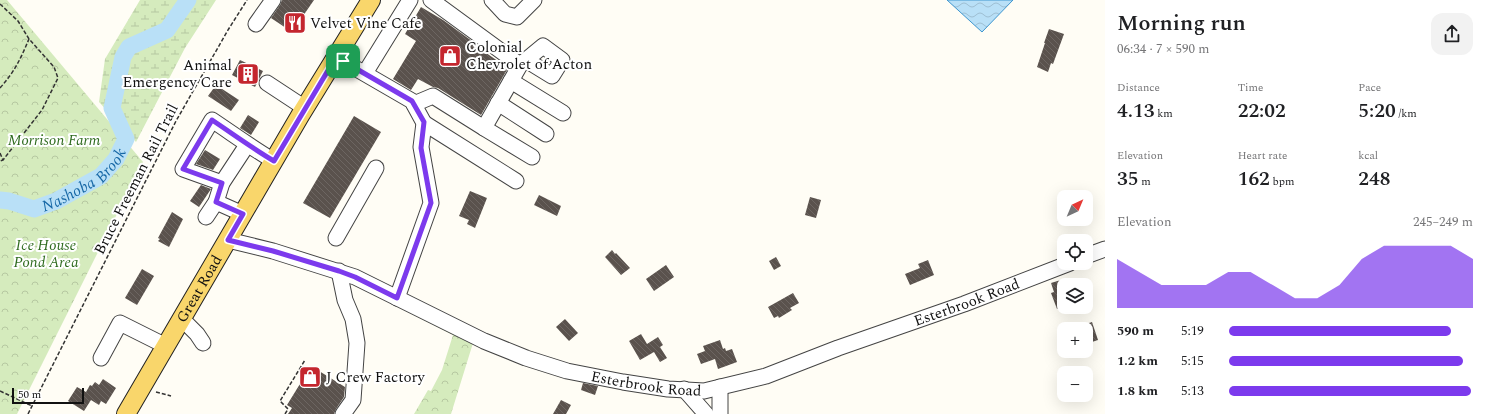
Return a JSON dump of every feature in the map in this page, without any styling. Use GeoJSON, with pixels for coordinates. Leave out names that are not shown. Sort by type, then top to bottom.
{"type":"FeatureCollection","features":[{"type":"Feature","properties":{"kind":"main road","name":"Great Road"},"geometry":{"type":"LineString","coordinates":[[126,414],[305,108],[372,0]]}},
{"type":"Feature","properties":{"kind":"street"},"geometry":{"type":"LineString","coordinates":[[256,24],[273,0]]}},
{"type":"Feature","properties":{"kind":"street"},"geometry":{"type":"LineString","coordinates":[[364,73],[410,0]]}},
{"type":"Feature","properties":{"kind":"street"},"geometry":{"type":"LineString","coordinates":[[431,0],[523,63],[484,128]]}},
{"type":"Feature","properties":{"kind":"street"},"geometry":{"type":"LineString","coordinates":[[492,0],[505,14],[517,17],[534,0]]}},
{"type":"Feature","properties":{"kind":"street"},"geometry":{"type":"LineString","coordinates":[[336,57],[412,101],[424,122],[516,181]]}},
{"type":"Feature","properties":{"kind":"street"},"geometry":{"type":"LineString","coordinates":[[511,81],[563,113]]}},
{"type":"Feature","properties":{"kind":"street"},"geometry":{"type":"LineString","coordinates":[[267,83],[305,108]]}},
{"type":"Feature","properties":{"kind":"street"},"geometry":{"type":"LineString","coordinates":[[414,104],[432,96],[532,157]]}},
{"type":"Feature","properties":{"kind":"street"},"geometry":{"type":"LineString","coordinates":[[498,103],[546,134]]}},
{"type":"Feature","properties":{"kind":"street"},"geometry":{"type":"LineString","coordinates":[[222,183],[183,169],[212,120],[240,138],[247,145],[274,161]]}},
{"type":"Feature","properties":{"kind":"street"},"geometry":{"type":"LineString","coordinates":[[397,298],[431,203],[421,148],[424,122]]}},
{"type":"Feature","properties":{"kind":"street"},"geometry":{"type":"LineString","coordinates":[[206,217],[216,202],[222,183],[247,145]]}},
{"type":"Feature","properties":{"kind":"street"},"geometry":{"type":"LineString","coordinates":[[336,238],[376,168]]}},
{"type":"Feature","properties":{"kind":"street"},"geometry":{"type":"LineString","coordinates":[[216,202],[243,214]]}},
{"type":"Feature","properties":{"kind":"street","name":"Esterbrook Road"},"geometry":{"type":"LineString","coordinates":[[228,240],[273,251],[355,277],[484,341],[526,358],[567,371],[622,382],[668,389],[704,391],[766,376],[838,348],[964,304],[1057,268]]}},
{"type":"Feature","properties":{"kind":"street"},"geometry":{"type":"LineString","coordinates":[[1093,253],[1105,249]]}},
{"type":"Feature","properties":{"kind":"street"},"geometry":{"type":"LineString","coordinates":[[339,271],[345,300],[353,319],[357,343],[353,400],[343,414]]}},
{"type":"Feature","properties":{"kind":"street"},"geometry":{"type":"LineString","coordinates":[[182,319],[197,334],[203,343]]}},
{"type":"Feature","properties":{"kind":"street"},"geometry":{"type":"LineString","coordinates":[[101,358],[120,323],[166,346]]}},
{"type":"Feature","properties":{"kind":"street"},"geometry":{"type":"LineString","coordinates":[[720,387],[720,414]]}},
{"type":"Feature","properties":{"kind":"street"},"geometry":{"type":"LineString","coordinates":[[684,390],[706,414]]}},
{"type":"Feature","properties":{"kind":"path","name":"Bruce Freeman Rail Trail"},"geometry":{"type":"LineString","coordinates":[[28,414],[176,121],[228,30],[247,0]]}},
{"type":"Feature","properties":{"kind":"path"},"geometry":{"type":"LineString","coordinates":[[0,4],[18,21],[28,39],[54,67],[58,78],[42,110],[3,160],[0,161]]}},
{"type":"Feature","properties":{"kind":"path"},"geometry":{"type":"LineString","coordinates":[[0,88],[12,75],[28,39]]}},
{"type":"Feature","properties":{"kind":"path"},"geometry":{"type":"LineString","coordinates":[[0,153],[3,160]]}},
{"type":"Feature","properties":{"kind":"path"},"geometry":{"type":"LineString","coordinates":[[285,414],[288,409],[280,401],[305,360]]}},
{"type":"Feature","properties":{"kind":"path"},"geometry":{"type":"LineString","coordinates":[[152,391],[171,396]]}},
{"type":"Feature","properties":{"kind":"path"},"geometry":{"type":"LineString","coordinates":[[0,392],[32,406]]}},
{"type":"Feature","properties":{"kind":"green space"},"geometry":{"type":"Polygon","coordinates":[[[0,0],[7,0],[143,162],[17,414],[0,414],[0,0]]]}},
{"type":"Feature","properties":{"kind":"green space"},"geometry":{"type":"Polygon","coordinates":[[[140,0],[216,0],[185,48],[136,142],[99,102],[105,59],[140,0]]]}},
{"type":"Feature","properties":{"kind":"green space"},"geometry":{"type":"Polygon","coordinates":[[[395,303],[473,343],[451,414],[414,414],[428,390],[431,391],[442,370],[453,335],[394,305],[395,303]]]}},
{"type":"Feature","properties":{"kind":"water"},"geometry":{"type":"Polygon","coordinates":[[[947,0],[1013,0],[982,32],[947,0]]]}},
{"type":"Feature","properties":{"kind":"building"},"geometry":{"type":"Polygon","coordinates":[[[282,0],[314,0],[292,32],[271,18],[282,0]]]}},
{"type":"Feature","properties":{"kind":"building","name":"Colonial Chevrolet of Acton"},"geometry":{"type":"Polygon","coordinates":[[[421,7],[443,20],[476,44],[476,46],[508,68],[481,115],[438,88],[418,79],[411,90],[393,79],[416,41],[405,34],[421,7]]]}},
{"type":"Feature","properties":{"kind":"building"},"geometry":{"type":"Polygon","coordinates":[[[1049,29],[1064,34],[1053,64],[1051,63],[1048,72],[1037,67],[1049,29]]]}},
{"type":"Feature","properties":{"kind":"building","name":"Animal Emergency Care"},"geometry":{"type":"Polygon","coordinates":[[[240,60],[263,71],[255,87],[232,75],[240,60]]]}},
{"type":"Feature","properties":{"kind":"building"},"geometry":{"type":"Polygon","coordinates":[[[216,85],[239,100],[231,111],[208,96],[216,85]]]}},
{"type":"Feature","properties":{"kind":"building"},"geometry":{"type":"Polygon","coordinates":[[[248,115],[259,122],[251,135],[240,128],[248,115]]]}},
{"type":"Feature","properties":{"kind":"building"},"geometry":{"type":"Polygon","coordinates":[[[354,116],[381,132],[330,218],[303,203],[354,116]]]}},
{"type":"Feature","properties":{"kind":"building"},"geometry":{"type":"Polygon","coordinates":[[[205,150],[220,159],[213,170],[196,164],[205,150]]]}},
{"type":"Feature","properties":{"kind":"building"},"geometry":{"type":"Polygon","coordinates":[[[201,185],[211,189],[199,207],[190,201],[201,185]]]}},
{"type":"Feature","properties":{"kind":"building"},"geometry":{"type":"Polygon","coordinates":[[[470,191],[487,198],[475,228],[467,224],[469,220],[459,216],[470,191]]]}},
{"type":"Feature","properties":{"kind":"building"},"geometry":{"type":"Polygon","coordinates":[[[539,195],[561,206],[557,216],[534,205],[539,195]]]}},
{"type":"Feature","properties":{"kind":"building"},"geometry":{"type":"Polygon","coordinates":[[[810,197],[821,200],[816,218],[805,215],[810,197]]]}},
{"type":"Feature","properties":{"kind":"building"},"geometry":{"type":"Polygon","coordinates":[[[172,212],[183,219],[169,247],[158,241],[160,239],[158,238],[172,212]]]}},
{"type":"Feature","properties":{"kind":"building"},"geometry":{"type":"Polygon","coordinates":[[[612,250],[630,268],[621,275],[605,257],[612,250]]]}},
{"type":"Feature","properties":{"kind":"building"},"geometry":{"type":"Polygon","coordinates":[[[776,257],[781,266],[774,270],[769,261],[776,257]]]}},
{"type":"Feature","properties":{"kind":"building"},"geometry":{"type":"Polygon","coordinates":[[[928,260],[934,275],[910,285],[905,274],[920,268],[918,264],[928,260]]]}},
{"type":"Feature","properties":{"kind":"building"},"geometry":{"type":"Polygon","coordinates":[[[666,265],[674,277],[654,291],[646,279],[666,265]]]}},
{"type":"Feature","properties":{"kind":"building"},"geometry":{"type":"Polygon","coordinates":[[[142,269],[154,276],[137,305],[125,298],[142,269]]]}},
{"type":"Feature","properties":{"kind":"building"},"geometry":{"type":"Polygon","coordinates":[[[1057,281],[1057,309],[1051,293],[1054,292],[1051,283],[1057,281]]]}},
{"type":"Feature","properties":{"kind":"building"},"geometry":{"type":"Polygon","coordinates":[[[793,293],[799,303],[790,308],[792,310],[779,318],[778,316],[774,318],[768,307],[793,293]]]}},
{"type":"Feature","properties":{"kind":"building"},"geometry":{"type":"Polygon","coordinates":[[[565,319],[578,333],[569,341],[556,327],[565,319]]]}},
{"type":"Feature","properties":{"kind":"building"},"geometry":{"type":"Polygon","coordinates":[[[1093,325],[1098,340],[1093,342],[1093,325]]]}},
{"type":"Feature","properties":{"kind":"building"},"geometry":{"type":"Polygon","coordinates":[[[641,334],[647,344],[658,337],[663,345],[660,347],[667,358],[660,362],[654,352],[640,360],[629,341],[641,334]]]}},
{"type":"Feature","properties":{"kind":"building"},"geometry":{"type":"Polygon","coordinates":[[[720,340],[723,349],[725,348],[726,351],[732,349],[737,362],[718,369],[715,359],[701,364],[697,354],[705,351],[703,346],[720,340]]]}},
{"type":"Feature","properties":{"kind":"building"},"geometry":{"type":"Polygon","coordinates":[[[311,366],[345,387],[344,397],[334,414],[288,414],[292,408],[287,405],[311,366]]]}},
{"type":"Feature","properties":{"kind":"building"},"geometry":{"type":"Polygon","coordinates":[[[103,379],[116,388],[106,404],[101,401],[99,405],[91,400],[84,411],[68,401],[77,387],[86,392],[90,385],[92,386],[95,382],[99,385],[103,379]]]}},
{"type":"Feature","properties":{"kind":"building"},"geometry":{"type":"Polygon","coordinates":[[[583,383],[598,386],[595,395],[581,390],[583,383]]]}},
{"type":"Feature","properties":{"kind":"building"},"geometry":{"type":"Polygon","coordinates":[[[561,400],[571,405],[566,414],[553,414],[561,400]]]}},
{"type":"Feature","properties":{"kind":"waterway","name":"Nashoba Brook"},"geometry":{"type":"LineString","coordinates":[[0,200],[9,201],[34,209],[56,201],[101,176],[116,159],[126,139],[112,108],[123,57],[129,47],[167,30],[188,0]]}},
{"type":"Feature","properties":{"kind":"place","name":"Velvet Vine Cafe"},"geometry":{"type":"Point","coordinates":[295,23]}},
{"type":"Feature","properties":{"kind":"place","name":"Colonial Chevrolet of Acton"},"geometry":{"type":"Point","coordinates":[450,56]}},
{"type":"Feature","properties":{"kind":"place","name":"Animal Emergency Care"},"geometry":{"type":"Point","coordinates":[248,74]}},
{"type":"Feature","properties":{"kind":"place","name":"J Crew Factory"},"geometry":{"type":"Point","coordinates":[310,377]}},
{"type":"Feature","properties":{"kind":"route"},"geometry":{"type":"LineString","coordinates":[[336,57],[343,61],[412,101],[424,122],[421,148],[431,203],[397,298],[355,277],[339,271],[273,251],[228,240],[243,214],[216,202],[222,183],[183,169],[212,120],[240,138],[247,145],[274,161],[336,57]]}},
{"type":"Feature","properties":{"kind":"park label","name":"Morrison Farm"},"geometry":{"type":"Point","coordinates":[54,140]}},
{"type":"Feature","properties":{"kind":"park label","name":"Ice House Pond Area"},"geometry":{"type":"Point","coordinates":[46,254]}}]}
